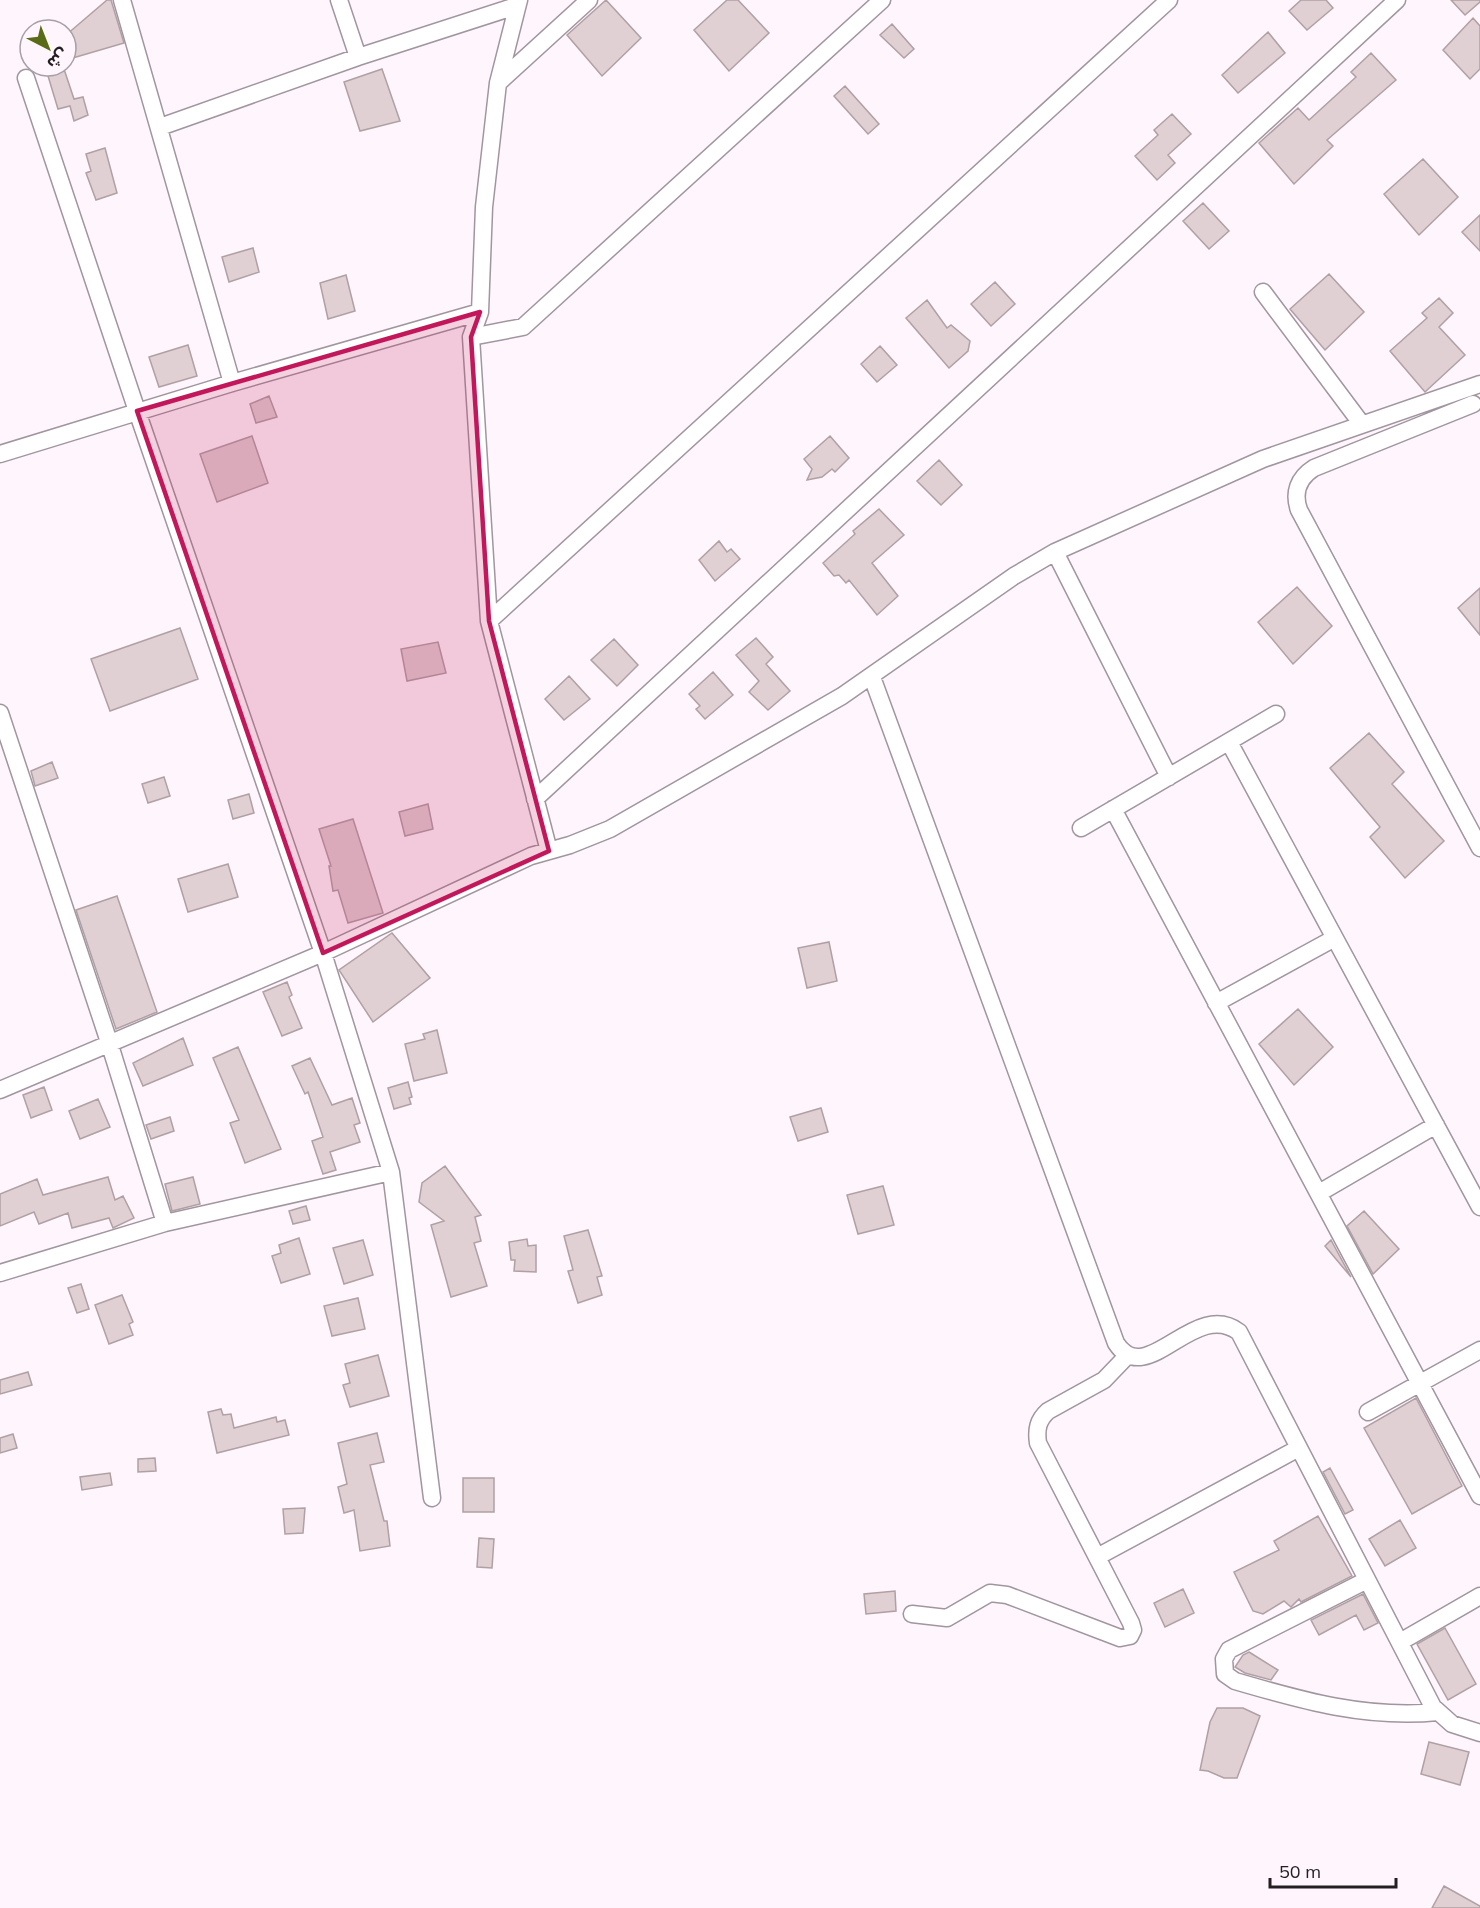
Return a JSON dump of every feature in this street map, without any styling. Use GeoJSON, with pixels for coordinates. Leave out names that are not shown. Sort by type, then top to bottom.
{"type":"FeatureCollection","features":[{"type":"Feature","properties":{"kind":"street"},"geometry":{"type":"LineString","coordinates":[[122,0],[232,383]]}},
{"type":"Feature","properties":{"kind":"street"},"geometry":{"type":"LineString","coordinates":[[339,0],[358,57]]}},
{"type":"Feature","properties":{"kind":"street"},"geometry":{"type":"LineString","coordinates":[[498,84],[589,0]]}},
{"type":"Feature","properties":{"kind":"street"},"geometry":{"type":"LineString","coordinates":[[471,337],[523,327],[882,0]]}},
{"type":"Feature","properties":{"kind":"street"},"geometry":{"type":"LineString","coordinates":[[489,621],[1169,0]]}},
{"type":"Feature","properties":{"kind":"street"},"geometry":{"type":"LineString","coordinates":[[535,799],[1397,0]]}},
{"type":"Feature","properties":{"kind":"street"},"geometry":{"type":"LineString","coordinates":[[160,127],[518,3]]}},
{"type":"Feature","properties":{"kind":"street"},"geometry":{"type":"LineString","coordinates":[[518,3],[498,84],[484,207],[480,312],[471,337],[489,621],[549,851]]}},
{"type":"Feature","properties":{"kind":"street"},"geometry":{"type":"LineString","coordinates":[[26,78],[137,411],[323,953],[391,1172],[432,1498]]}},
{"type":"Feature","properties":{"kind":"street"},"geometry":{"type":"LineString","coordinates":[[1263,292],[1361,423]]}},
{"type":"Feature","properties":{"kind":"street"},"geometry":{"type":"LineString","coordinates":[[0,454],[137,411],[480,312]]}},
{"type":"Feature","properties":{"kind":"street"},"geometry":{"type":"LineString","coordinates":[[0,1090],[323,953],[549,851],[610,829],[872,677],[998,586],[1055,552],[1253,463],[1361,423],[1472,386],[1477,411],[1314,468],[1301,479],[1296,494],[1299,510],[1480,848]]}},
{"type":"Feature","properties":{"kind":"street"},"geometry":{"type":"LineString","coordinates":[[1055,552],[1169,777]]}},
{"type":"Feature","properties":{"kind":"street"},"geometry":{"type":"LineString","coordinates":[[872,677],[1116,1343],[1128,1355],[1150,1355],[1208,1324],[1221,1323],[1233,1328],[1243,1338],[1297,1449],[1438,1712],[1460,1729],[1480,1733]]}},
{"type":"Feature","properties":{"kind":"street"},"geometry":{"type":"LineString","coordinates":[[0,713],[109,1042],[165,1223]]}},
{"type":"Feature","properties":{"kind":"street"},"geometry":{"type":"LineString","coordinates":[[1081,828],[1276,714]]}},
{"type":"Feature","properties":{"kind":"street"},"geometry":{"type":"LineString","coordinates":[[1229,742],[1480,1207]]}},
{"type":"Feature","properties":{"kind":"street"},"geometry":{"type":"LineString","coordinates":[[1113,809],[1480,1496]]}},
{"type":"Feature","properties":{"kind":"street"},"geometry":{"type":"LineString","coordinates":[[1216,1003],[1334,939]]}},
{"type":"Feature","properties":{"kind":"street"},"geometry":{"type":"LineString","coordinates":[[1319,1193],[1436,1125]]}},
{"type":"Feature","properties":{"kind":"street"},"geometry":{"type":"LineString","coordinates":[[0,1273],[165,1223],[391,1172]]}},
{"type":"Feature","properties":{"kind":"street"},"geometry":{"type":"LineString","coordinates":[[1368,1412],[1480,1350]]}},
{"type":"Feature","properties":{"kind":"street"},"geometry":{"type":"LineString","coordinates":[[912,1614],[947,1618],[990,1593],[1007,1595],[1119,1638],[1127,1638],[1132,1627],[1038,1443],[1038,1425],[1048,1411],[1104,1380],[1128,1355]]}},
{"type":"Feature","properties":{"kind":"street"},"geometry":{"type":"LineString","coordinates":[[1097,1557],[1297,1449]]}},
{"type":"Feature","properties":{"kind":"street"},"geometry":{"type":"LineString","coordinates":[[1367,1580],[1229,1650],[1223,1664],[1225,1674],[1235,1681],[1347,1710],[1397,1716],[1438,1712]]}},
{"type":"Feature","properties":{"kind":"street"},"geometry":{"type":"LineString","coordinates":[[1401,1642],[1480,1596]]}},
{"type":"Feature","properties":{"kind":"highlighted area"},"geometry":{"type":"Polygon","coordinates":[[[480,312],[471,337],[489,621],[549,851],[323,953],[137,411],[480,312]]]}},
{"type":"Feature","properties":{"kind":"building"},"geometry":{"type":"Polygon","coordinates":[[[107,0],[111,0],[124,43],[78,56],[78,25],[107,0]]]}},
{"type":"Feature","properties":{"kind":"building"},"geometry":{"type":"Polygon","coordinates":[[[606,0],[641,38],[602,76],[567,35],[606,0]]]}},
{"type":"Feature","properties":{"kind":"building"},"geometry":{"type":"Polygon","coordinates":[[[727,0],[738,0],[769,33],[729,71],[694,30],[727,0]]]}},
{"type":"Feature","properties":{"kind":"building"},"geometry":{"type":"Polygon","coordinates":[[[1301,0],[1326,0],[1333,8],[1307,30],[1289,11],[1301,0]]]}},
{"type":"Feature","properties":{"kind":"building"},"geometry":{"type":"Polygon","coordinates":[[[1451,0],[1480,0],[1480,2],[1465,15],[1451,0]]]}},
{"type":"Feature","properties":{"kind":"building"},"geometry":{"type":"Polygon","coordinates":[[[1473,18],[1480,26],[1480,69],[1470,79],[1443,50],[1473,18]]]}},
{"type":"Feature","properties":{"kind":"building"},"geometry":{"type":"Polygon","coordinates":[[[892,24],[914,49],[904,58],[880,35],[892,24]]]}},
{"type":"Feature","properties":{"kind":"building"},"geometry":{"type":"Polygon","coordinates":[[[1268,32],[1285,53],[1238,93],[1222,75],[1268,32]]]}},
{"type":"Feature","properties":{"kind":"building"},"geometry":{"type":"Polygon","coordinates":[[[1371,53],[1396,80],[1327,140],[1333,146],[1294,184],[1259,143],[1298,108],[1309,120],[1356,77],[1351,72],[1371,53]]]}},
{"type":"Feature","properties":{"kind":"building"},"geometry":{"type":"Polygon","coordinates":[[[382,69],[400,121],[360,131],[344,82],[382,69]]]}},
{"type":"Feature","properties":{"kind":"building"},"geometry":{"type":"Polygon","coordinates":[[[49,78],[67,78],[74,99],[83,97],[88,115],[74,121],[70,106],[58,109],[49,78]]]}},
{"type":"Feature","properties":{"kind":"building"},"geometry":{"type":"Polygon","coordinates":[[[845,86],[879,124],[868,134],[834,96],[845,86]]]}},
{"type":"Feature","properties":{"kind":"building"},"geometry":{"type":"Polygon","coordinates":[[[1172,114],[1191,134],[1168,155],[1175,163],[1157,180],[1135,156],[1158,135],[1154,130],[1172,114]]]}},
{"type":"Feature","properties":{"kind":"building"},"geometry":{"type":"Polygon","coordinates":[[[105,148],[117,193],[96,200],[86,173],[91,171],[86,154],[105,148]]]}},
{"type":"Feature","properties":{"kind":"building"},"geometry":{"type":"Polygon","coordinates":[[[1423,159],[1458,197],[1419,235],[1384,194],[1423,159]]]}},
{"type":"Feature","properties":{"kind":"building"},"geometry":{"type":"Polygon","coordinates":[[[1203,203],[1229,231],[1209,249],[1183,221],[1203,203]]]}},
{"type":"Feature","properties":{"kind":"building"},"geometry":{"type":"Polygon","coordinates":[[[1480,215],[1480,251],[1462,232],[1480,215]]]}},
{"type":"Feature","properties":{"kind":"building"},"geometry":{"type":"Polygon","coordinates":[[[253,248],[259,272],[229,282],[222,257],[253,248]]]}},
{"type":"Feature","properties":{"kind":"building"},"geometry":{"type":"Polygon","coordinates":[[[1329,274],[1364,312],[1325,350],[1290,309],[1329,274]]]}},
{"type":"Feature","properties":{"kind":"building"},"geometry":{"type":"Polygon","coordinates":[[[346,275],[355,311],[328,319],[320,283],[346,275]]]}},
{"type":"Feature","properties":{"kind":"building"},"geometry":{"type":"Polygon","coordinates":[[[995,282],[1015,304],[991,326],[971,304],[995,282]]]}},
{"type":"Feature","properties":{"kind":"building"},"geometry":{"type":"Polygon","coordinates":[[[1439,298],[1453,313],[1439,327],[1465,355],[1425,392],[1390,351],[1427,318],[1422,313],[1439,298]]]}},
{"type":"Feature","properties":{"kind":"building"},"geometry":{"type":"Polygon","coordinates":[[[927,300],[947,328],[951,325],[970,341],[968,351],[949,368],[906,318],[927,300]]]}},
{"type":"Feature","properties":{"kind":"building"},"geometry":{"type":"Polygon","coordinates":[[[188,345],[197,376],[159,387],[149,357],[188,345]]]}},
{"type":"Feature","properties":{"kind":"building"},"geometry":{"type":"Polygon","coordinates":[[[880,346],[897,365],[877,382],[861,364],[880,346]]]}},
{"type":"Feature","properties":{"kind":"building"},"geometry":{"type":"Polygon","coordinates":[[[269,396],[277,417],[256,423],[250,404],[269,396]]]}},
{"type":"Feature","properties":{"kind":"building"},"geometry":{"type":"Polygon","coordinates":[[[252,436],[268,483],[217,502],[200,454],[252,436]]]}},
{"type":"Feature","properties":{"kind":"building"},"geometry":{"type":"Polygon","coordinates":[[[830,436],[849,458],[835,472],[832,469],[822,477],[807,480],[812,469],[804,459],[830,436]]]}},
{"type":"Feature","properties":{"kind":"building"},"geometry":{"type":"Polygon","coordinates":[[[939,460],[962,485],[941,505],[917,481],[939,460]]]}},
{"type":"Feature","properties":{"kind":"building"},"geometry":{"type":"Polygon","coordinates":[[[879,509],[904,535],[872,563],[898,596],[877,615],[849,580],[846,583],[839,575],[834,576],[823,563],[855,534],[853,531],[879,509]]]}},
{"type":"Feature","properties":{"kind":"building"},"geometry":{"type":"Polygon","coordinates":[[[719,541],[727,552],[731,549],[740,559],[715,581],[699,560],[719,541]]]}},
{"type":"Feature","properties":{"kind":"building"},"geometry":{"type":"Polygon","coordinates":[[[1297,587],[1332,626],[1293,664],[1258,622],[1297,587]]]}},
{"type":"Feature","properties":{"kind":"building"},"geometry":{"type":"Polygon","coordinates":[[[1480,588],[1480,635],[1458,608],[1480,588]]]}},
{"type":"Feature","properties":{"kind":"building"},"geometry":{"type":"Polygon","coordinates":[[[180,628],[198,679],[110,711],[91,659],[180,628]]]}},
{"type":"Feature","properties":{"kind":"building"},"geometry":{"type":"Polygon","coordinates":[[[756,638],[773,657],[766,664],[790,691],[768,710],[749,692],[759,681],[736,655],[756,638]]]}},
{"type":"Feature","properties":{"kind":"building"},"geometry":{"type":"Polygon","coordinates":[[[614,639],[638,665],[617,686],[591,660],[614,639]]]}},
{"type":"Feature","properties":{"kind":"building"},"geometry":{"type":"Polygon","coordinates":[[[438,642],[446,673],[407,681],[401,649],[438,642]]]}},
{"type":"Feature","properties":{"kind":"building"},"geometry":{"type":"Polygon","coordinates":[[[713,672],[733,695],[705,719],[696,709],[700,706],[689,694],[713,672]]]}},
{"type":"Feature","properties":{"kind":"building"},"geometry":{"type":"Polygon","coordinates":[[[569,676],[590,699],[564,720],[545,699],[569,676]]]}},
{"type":"Feature","properties":{"kind":"building"},"geometry":{"type":"Polygon","coordinates":[[[1369,733],[1404,772],[1392,784],[1444,841],[1405,878],[1370,837],[1380,827],[1330,768],[1369,733]]]}},
{"type":"Feature","properties":{"kind":"building"},"geometry":{"type":"Polygon","coordinates":[[[52,762],[58,778],[35,786],[31,771],[52,762]]]}},
{"type":"Feature","properties":{"kind":"building"},"geometry":{"type":"Polygon","coordinates":[[[164,777],[170,796],[148,803],[142,784],[164,777]]]}},
{"type":"Feature","properties":{"kind":"building"},"geometry":{"type":"Polygon","coordinates":[[[249,794],[254,813],[233,819],[228,800],[249,794]]]}},
{"type":"Feature","properties":{"kind":"building"},"geometry":{"type":"Polygon","coordinates":[[[428,804],[433,829],[405,836],[399,812],[428,804]]]}},
{"type":"Feature","properties":{"kind":"building"},"geometry":{"type":"Polygon","coordinates":[[[353,819],[383,913],[348,923],[338,890],[333,891],[329,866],[331,866],[319,829],[353,819]]]}},
{"type":"Feature","properties":{"kind":"building"},"geometry":{"type":"Polygon","coordinates":[[[228,864],[238,897],[188,912],[178,879],[228,864]]]}},
{"type":"Feature","properties":{"kind":"building"},"geometry":{"type":"Polygon","coordinates":[[[117,896],[157,1012],[116,1029],[76,910],[117,896]]]}},
{"type":"Feature","properties":{"kind":"building"},"geometry":{"type":"Polygon","coordinates":[[[392,933],[430,978],[373,1022],[339,970],[392,933]]]}},
{"type":"Feature","properties":{"kind":"building"},"geometry":{"type":"Polygon","coordinates":[[[829,942],[837,981],[807,988],[798,948],[829,942]]]}},
{"type":"Feature","properties":{"kind":"building"},"geometry":{"type":"Polygon","coordinates":[[[287,982],[292,995],[289,997],[302,1028],[282,1036],[263,992],[287,982]]]}},
{"type":"Feature","properties":{"kind":"building"},"geometry":{"type":"Polygon","coordinates":[[[1298,1009],[1333,1047],[1294,1085],[1259,1044],[1298,1009]]]}},
{"type":"Feature","properties":{"kind":"building"},"geometry":{"type":"Polygon","coordinates":[[[437,1030],[447,1073],[414,1081],[405,1044],[425,1039],[423,1034],[437,1030]]]}},
{"type":"Feature","properties":{"kind":"building"},"geometry":{"type":"Polygon","coordinates":[[[183,1038],[193,1065],[143,1086],[133,1063],[183,1038]]]}},
{"type":"Feature","properties":{"kind":"building"},"geometry":{"type":"Polygon","coordinates":[[[238,1047],[281,1149],[245,1163],[230,1123],[239,1120],[213,1058],[238,1047]]]}},
{"type":"Feature","properties":{"kind":"building"},"geometry":{"type":"Polygon","coordinates":[[[310,1058],[332,1105],[352,1098],[360,1123],[354,1125],[360,1142],[330,1152],[336,1170],[323,1174],[312,1141],[323,1137],[308,1092],[305,1094],[292,1066],[310,1058]]]}},
{"type":"Feature","properties":{"kind":"building"},"geometry":{"type":"Polygon","coordinates":[[[408,1082],[412,1097],[409,1098],[411,1104],[394,1109],[388,1088],[408,1082]]]}},
{"type":"Feature","properties":{"kind":"building"},"geometry":{"type":"Polygon","coordinates":[[[44,1087],[52,1110],[31,1118],[23,1095],[44,1087]]]}},
{"type":"Feature","properties":{"kind":"building"},"geometry":{"type":"Polygon","coordinates":[[[98,1099],[110,1127],[80,1139],[69,1111],[98,1099]]]}},
{"type":"Feature","properties":{"kind":"building"},"geometry":{"type":"Polygon","coordinates":[[[821,1108],[828,1132],[798,1141],[790,1117],[821,1108]]]}},
{"type":"Feature","properties":{"kind":"building"},"geometry":{"type":"Polygon","coordinates":[[[170,1117],[174,1131],[151,1139],[146,1125],[170,1117]]]}},
{"type":"Feature","properties":{"kind":"building"},"geometry":{"type":"Polygon","coordinates":[[[445,1166],[481,1215],[475,1217],[481,1241],[474,1243],[487,1286],[451,1297],[431,1225],[444,1221],[419,1202],[422,1183],[445,1166]]]}},
{"type":"Feature","properties":{"kind":"building"},"geometry":{"type":"Polygon","coordinates":[[[108,1177],[115,1200],[123,1196],[134,1218],[113,1228],[109,1218],[72,1228],[68,1213],[39,1224],[34,1212],[0,1226],[0,1194],[37,1179],[43,1195],[108,1177]]]}},
{"type":"Feature","properties":{"kind":"building"},"geometry":{"type":"Polygon","coordinates":[[[193,1177],[200,1204],[172,1211],[165,1184],[193,1177]]]}},
{"type":"Feature","properties":{"kind":"building"},"geometry":{"type":"Polygon","coordinates":[[[883,1186],[894,1225],[858,1234],[847,1195],[883,1186]]]}},
{"type":"Feature","properties":{"kind":"building"},"geometry":{"type":"Polygon","coordinates":[[[306,1206],[310,1220],[293,1224],[289,1211],[306,1206]]]}},
{"type":"Feature","properties":{"kind":"building"},"geometry":{"type":"Polygon","coordinates":[[[1364,1211],[1399,1249],[1373,1274],[1347,1226],[1364,1211]]]}},
{"type":"Feature","properties":{"kind":"building"},"geometry":{"type":"Polygon","coordinates":[[[588,1230],[602,1276],[597,1277],[602,1295],[578,1303],[568,1271],[573,1270],[564,1236],[588,1230]]]}},
{"type":"Feature","properties":{"kind":"building"},"geometry":{"type":"Polygon","coordinates":[[[299,1238],[310,1274],[281,1283],[272,1256],[281,1253],[279,1245],[299,1238]]]}},
{"type":"Feature","properties":{"kind":"building"},"geometry":{"type":"Polygon","coordinates":[[[527,1239],[528,1246],[536,1245],[536,1272],[514,1271],[515,1260],[511,1260],[509,1242],[527,1239]]]}},
{"type":"Feature","properties":{"kind":"building"},"geometry":{"type":"Polygon","coordinates":[[[363,1240],[373,1275],[344,1284],[333,1248],[363,1240]]]}},
{"type":"Feature","properties":{"kind":"building"},"geometry":{"type":"Polygon","coordinates":[[[1331,1240],[1351,1277],[1325,1246],[1331,1240]]]}},
{"type":"Feature","properties":{"kind":"building"},"geometry":{"type":"Polygon","coordinates":[[[81,1284],[89,1309],[77,1313],[68,1288],[81,1284]]]}},
{"type":"Feature","properties":{"kind":"building"},"geometry":{"type":"Polygon","coordinates":[[[122,1295],[133,1322],[129,1324],[133,1335],[109,1344],[95,1305],[122,1295]]]}},
{"type":"Feature","properties":{"kind":"building"},"geometry":{"type":"Polygon","coordinates":[[[358,1298],[365,1329],[332,1336],[324,1306],[358,1298]]]}},
{"type":"Feature","properties":{"kind":"building"},"geometry":{"type":"Polygon","coordinates":[[[378,1355],[389,1396],[350,1407],[343,1385],[350,1383],[345,1364],[378,1355]]]}},
{"type":"Feature","properties":{"kind":"building"},"geometry":{"type":"Polygon","coordinates":[[[28,1372],[32,1385],[0,1394],[0,1380],[28,1372]]]}},
{"type":"Feature","properties":{"kind":"building"},"geometry":{"type":"Polygon","coordinates":[[[1416,1398],[1462,1486],[1412,1514],[1364,1428],[1416,1398]]]}},
{"type":"Feature","properties":{"kind":"building"},"geometry":{"type":"Polygon","coordinates":[[[221,1409],[223,1415],[231,1414],[234,1428],[276,1417],[277,1422],[285,1420],[289,1435],[217,1453],[208,1412],[221,1409]]]}},
{"type":"Feature","properties":{"kind":"building"},"geometry":{"type":"Polygon","coordinates":[[[377,1433],[384,1462],[370,1465],[384,1521],[387,1521],[390,1546],[360,1551],[354,1510],[344,1513],[338,1487],[347,1484],[338,1443],[377,1433]]]}},
{"type":"Feature","properties":{"kind":"building"},"geometry":{"type":"Polygon","coordinates":[[[13,1434],[17,1448],[0,1453],[0,1438],[13,1434]]]}},
{"type":"Feature","properties":{"kind":"building"},"geometry":{"type":"Polygon","coordinates":[[[155,1458],[156,1471],[138,1472],[138,1459],[155,1458]]]}},
{"type":"Feature","properties":{"kind":"building"},"geometry":{"type":"Polygon","coordinates":[[[1330,1468],[1353,1510],[1345,1514],[1323,1472],[1330,1468]]]}},
{"type":"Feature","properties":{"kind":"building"},"geometry":{"type":"Polygon","coordinates":[[[110,1473],[112,1485],[82,1490],[80,1477],[110,1473]]]}},
{"type":"Feature","properties":{"kind":"building"},"geometry":{"type":"Polygon","coordinates":[[[463,1478],[494,1478],[494,1512],[463,1512],[463,1478]]]}},
{"type":"Feature","properties":{"kind":"building"},"geometry":{"type":"Polygon","coordinates":[[[305,1508],[303,1533],[285,1534],[283,1509],[305,1508]]]}},
{"type":"Feature","properties":{"kind":"building"},"geometry":{"type":"Polygon","coordinates":[[[1318,1516],[1352,1576],[1301,1602],[1299,1599],[1291,1607],[1284,1601],[1263,1614],[1253,1611],[1234,1572],[1279,1550],[1274,1541],[1318,1516]]]}},
{"type":"Feature","properties":{"kind":"building"},"geometry":{"type":"Polygon","coordinates":[[[1400,1520],[1416,1548],[1385,1566],[1369,1539],[1400,1520]]]}},
{"type":"Feature","properties":{"kind":"building"},"geometry":{"type":"Polygon","coordinates":[[[479,1538],[494,1539],[492,1568],[477,1567],[479,1538]]]}},
{"type":"Feature","properties":{"kind":"building"},"geometry":{"type":"Polygon","coordinates":[[[1183,1589],[1194,1613],[1165,1627],[1154,1603],[1183,1589]]]}},
{"type":"Feature","properties":{"kind":"building"},"geometry":{"type":"Polygon","coordinates":[[[895,1591],[896,1611],[866,1614],[864,1594],[895,1591]]]}},
{"type":"Feature","properties":{"kind":"building"},"geometry":{"type":"Polygon","coordinates":[[[1363,1594],[1378,1623],[1364,1630],[1356,1615],[1319,1635],[1311,1620],[1363,1594]]]}},
{"type":"Feature","properties":{"kind":"building"},"geometry":{"type":"Polygon","coordinates":[[[1445,1628],[1476,1684],[1448,1700],[1417,1644],[1445,1628]]]}},
{"type":"Feature","properties":{"kind":"building"},"geometry":{"type":"Polygon","coordinates":[[[1249,1652],[1278,1670],[1271,1680],[1245,1673],[1235,1667],[1243,1655],[1249,1652]]]}},
{"type":"Feature","properties":{"kind":"building"},"geometry":{"type":"Polygon","coordinates":[[[1217,1708],[1243,1708],[1260,1716],[1237,1778],[1224,1778],[1200,1770],[1210,1722],[1217,1708]]]}},
{"type":"Feature","properties":{"kind":"building"},"geometry":{"type":"Polygon","coordinates":[[[1429,1742],[1469,1752],[1460,1785],[1421,1774],[1429,1742]]]}},
{"type":"Feature","properties":{"kind":"building"},"geometry":{"type":"Polygon","coordinates":[[[1444,1886],[1480,1906],[1480,1908],[1432,1908],[1444,1886]]]}}]}
